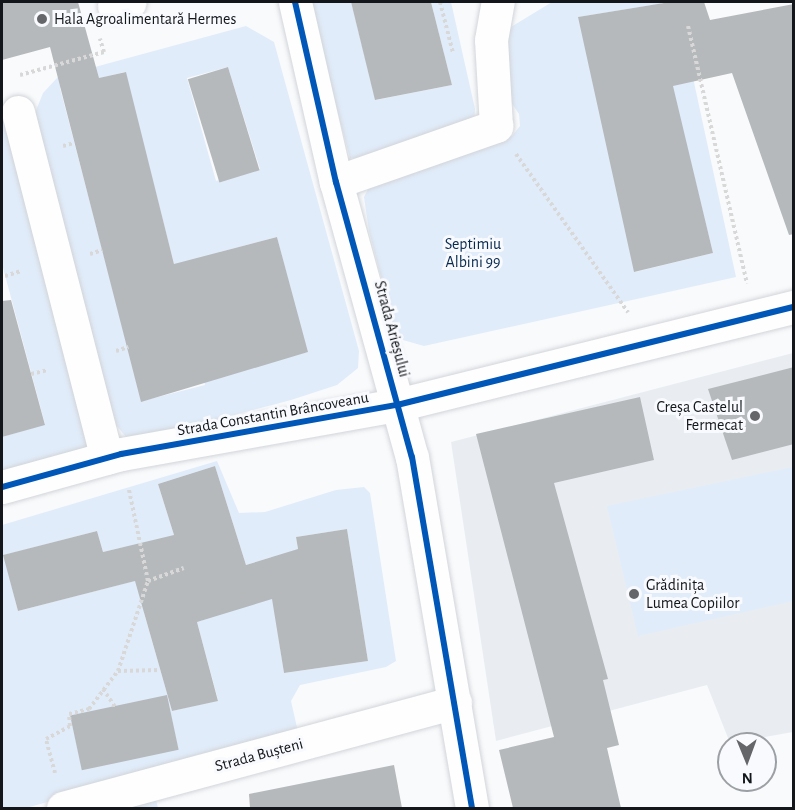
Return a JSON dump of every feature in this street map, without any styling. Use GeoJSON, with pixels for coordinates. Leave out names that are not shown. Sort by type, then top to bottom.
{"type":"FeatureCollection","features":[{"type":"Feature","properties":{"kind":"street","name":"Strada Arieșului"},"geometry":{"type":"LineString","coordinates":[[295,2],[336,182],[412,457],[472,808]]}},
{"type":"Feature","properties":{"kind":"street"},"geometry":{"type":"LineString","coordinates":[[336,182],[496,126],[491,40],[498,2]]}},
{"type":"Feature","properties":{"kind":"street"},"geometry":{"type":"LineString","coordinates":[[18,112],[114,456]]}},
{"type":"Feature","properties":{"kind":"street","name":"Strada Constantin Brâncoveanu"},"geometry":{"type":"LineString","coordinates":[[2,486],[114,456],[397,405],[794,307]]}},
{"type":"Feature","properties":{"kind":"street","name":"Strada Bușteni"},"geometry":{"type":"LineString","coordinates":[[64,808],[455,702]]}},
{"type":"Feature","properties":{"kind":"path"},"geometry":{"type":"LineString","coordinates":[[440,2],[454,58]]}},
{"type":"Feature","properties":{"kind":"path"},"geometry":{"type":"LineString","coordinates":[[13,77],[104,52],[114,12]]}},
{"type":"Feature","properties":{"kind":"path"},"geometry":{"type":"LineString","coordinates":[[688,26],[755,316]]}},
{"type":"Feature","properties":{"kind":"path"},"geometry":{"type":"LineString","coordinates":[[496,126],[650,341]]}},
{"type":"Feature","properties":{"kind":"path"},"geometry":{"type":"LineString","coordinates":[[64,808],[46,739],[70,726],[69,714],[89,709],[118,671],[148,580],[114,456]]}},
{"type":"Feature","properties":{"kind":"path"},"geometry":{"type":"LineString","coordinates":[[148,580],[184,568]]}},
{"type":"Feature","properties":{"kind":"path"},"geometry":{"type":"LineString","coordinates":[[118,671],[160,670]]}},
{"type":"Feature","properties":{"kind":"path"},"geometry":{"type":"LineString","coordinates":[[103,689],[115,707]]}},
{"type":"Feature","properties":{"kind":"shaded area","name":"Grădinița Lumea Copiilor"},"geometry":{"type":"Polygon","coordinates":[[[793,353],[793,732],[777,735],[777,732],[726,732],[707,685],[496,741],[451,442],[793,353]]]}},
{"type":"Feature","properties":{"kind":"green space"},"geometry":{"type":"Polygon","coordinates":[[[308,2],[351,2],[376,100],[452,85],[431,2],[451,2],[475,109],[474,124],[372,159],[350,158],[308,2]]]}},
{"type":"Feature","properties":{"kind":"green space","name":"Septimiu Albini 99"},"geometry":{"type":"Polygon","coordinates":[[[552,2],[659,2],[667,9],[684,36],[736,277],[424,346],[403,340],[395,330],[369,231],[364,197],[371,183],[512,136],[520,126],[519,114],[511,102],[496,43],[511,27],[552,2]],[[652,5],[579,17],[635,272],[713,253],[652,5]]]}},
{"type":"Feature","properties":{"kind":"green space"},"geometry":{"type":"Polygon","coordinates":[[[246,26],[274,42],[359,351],[358,368],[337,385],[291,400],[176,430],[126,437],[112,420],[36,133],[35,113],[43,93],[58,77],[246,26]],[[228,67],[187,78],[216,181],[260,169],[228,67]],[[125,72],[60,88],[142,401],[205,385],[125,72]],[[277,237],[220,252],[250,368],[307,352],[277,237]]]}},
{"type":"Feature","properties":{"kind":"green space"},"geometry":{"type":"Polygon","coordinates":[[[2,110],[90,442],[85,450],[2,472],[2,437],[45,424],[2,264],[2,110]]]}},
{"type":"Feature","properties":{"kind":"green space"},"geometry":{"type":"Polygon","coordinates":[[[217,461],[239,513],[265,512],[336,490],[364,487],[370,493],[396,661],[386,667],[300,685],[291,701],[298,732],[26,808],[2,808],[2,525],[217,461]],[[215,466],[158,484],[201,621],[272,557],[246,565],[215,466]],[[347,529],[296,537],[311,630],[278,634],[284,673],[368,661],[347,529]],[[97,531],[4,555],[18,611],[134,581],[125,547],[103,552],[97,531]],[[191,600],[144,613],[172,711],[218,700],[191,600]]]}},
{"type":"Feature","properties":{"kind":"green space"},"geometry":{"type":"Polygon","coordinates":[[[793,467],[793,601],[638,636],[607,506],[793,467]]]}},
{"type":"Feature","properties":{"kind":"green space"},"geometry":{"type":"Polygon","coordinates":[[[156,800],[158,808],[123,808],[156,800]]]}},
{"type":"Feature","properties":{"kind":"building"},"geometry":{"type":"Polygon","coordinates":[[[2,2],[78,2],[99,78],[126,72],[174,264],[277,237],[308,352],[141,402],[50,47],[2,60],[2,2]]]}},
{"type":"Feature","properties":{"kind":"building"},"geometry":{"type":"Polygon","coordinates":[[[351,2],[431,2],[452,85],[375,100],[351,2]]]}},
{"type":"Feature","properties":{"kind":"building"},"geometry":{"type":"Polygon","coordinates":[[[670,2],[704,2],[710,20],[794,4],[794,234],[789,235],[732,73],[673,86],[713,253],[634,272],[578,17],[670,2]]]}},
{"type":"Feature","properties":{"kind":"building"},"geometry":{"type":"Polygon","coordinates":[[[228,67],[260,170],[219,183],[188,79],[228,67]]]}},
{"type":"Feature","properties":{"kind":"building"},"geometry":{"type":"Polygon","coordinates":[[[11,300],[45,425],[2,437],[2,301],[11,300]]]}},
{"type":"Feature","properties":{"kind":"building","name":"Creșa Castelul Fermecat"},"geometry":{"type":"Polygon","coordinates":[[[794,367],[794,444],[732,460],[708,389],[794,367]]]}},
{"type":"Feature","properties":{"kind":"building"},"geometry":{"type":"Polygon","coordinates":[[[640,397],[654,460],[554,483],[608,679],[603,680],[619,745],[607,748],[621,808],[513,808],[499,750],[554,737],[476,434],[640,397]]]}},
{"type":"Feature","properties":{"kind":"building"},"geometry":{"type":"Polygon","coordinates":[[[215,466],[246,565],[298,549],[296,537],[347,529],[368,661],[284,673],[272,599],[197,622],[218,701],[172,711],[135,581],[18,611],[3,555],[97,531],[103,552],[174,535],[158,484],[215,466]]]}},
{"type":"Feature","properties":{"kind":"building"},"geometry":{"type":"Polygon","coordinates":[[[167,695],[179,750],[82,770],[70,716],[167,695]]]}},
{"type":"Feature","properties":{"kind":"building"},"geometry":{"type":"Polygon","coordinates":[[[394,765],[402,808],[250,808],[249,794],[394,765]]]}},
{"type":"Feature","properties":{"kind":"cycle path"},"geometry":{"type":"LineString","coordinates":[[295,2],[336,182],[412,457],[472,808]]}},
{"type":"Feature","properties":{"kind":"cycle path"},"geometry":{"type":"LineString","coordinates":[[2,487],[121,454],[397,405],[794,307]]}},
{"type":"Feature","properties":{"kind":"place","name":"Hala Agroalimentară Hermes"},"geometry":{"type":"Point","coordinates":[42,19]}},
{"type":"Feature","properties":{"kind":"place","name":"Creșa Castelul Fermecat"},"geometry":{"type":"Point","coordinates":[755,416]}},
{"type":"Feature","properties":{"kind":"place","name":"Grădinița Lumea Copiilor"},"geometry":{"type":"Point","coordinates":[634,594]}}]}
